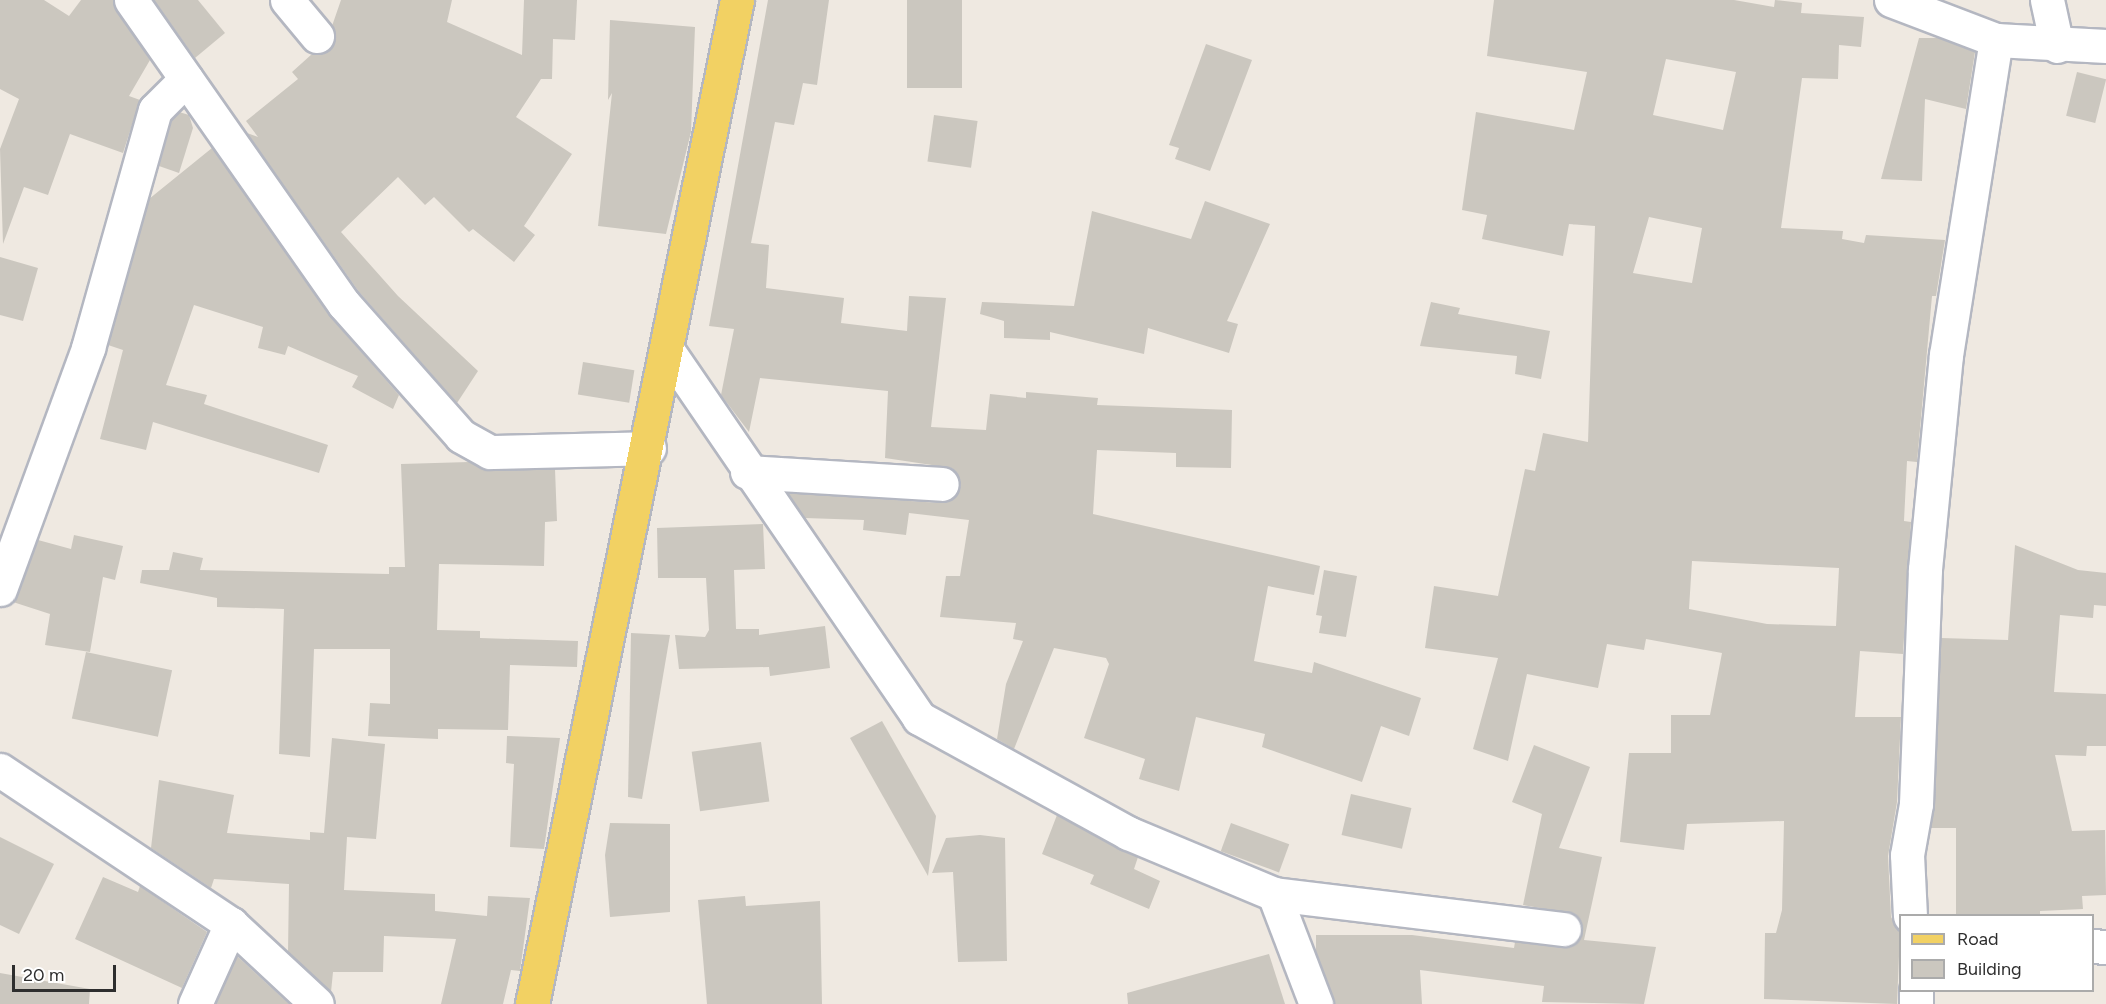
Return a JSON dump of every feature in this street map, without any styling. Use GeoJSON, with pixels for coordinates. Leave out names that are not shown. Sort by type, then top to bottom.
{"type":"FeatureCollection","features":[{"type":"Feature","properties":{"kind":"main road"},"geometry":{"type":"LineString","coordinates":[[532,1004],[649,448],[737,0]]}},
{"type":"Feature","properties":{"kind":"street"},"geometry":{"type":"LineString","coordinates":[[131,0],[344,304],[461,436],[490,452],[649,448]]}},
{"type":"Feature","properties":{"kind":"street"},"geometry":{"type":"LineString","coordinates":[[287,0],[317,36]]}},
{"type":"Feature","properties":{"kind":"street"},"geometry":{"type":"LineString","coordinates":[[1891,0],[1996,40],[2057,46],[2106,46]]}},
{"type":"Feature","properties":{"kind":"street"},"geometry":{"type":"LineString","coordinates":[[2047,0],[2057,46]]}},
{"type":"Feature","properties":{"kind":"street"},"geometry":{"type":"LineString","coordinates":[[1910,914],[1906,855],[1916,804],[1925,569],[1944,367],[1996,40]]}},
{"type":"Feature","properties":{"kind":"street"},"geometry":{"type":"LineString","coordinates":[[0,589],[88,348],[155,110],[186,79]]}},
{"type":"Feature","properties":{"kind":"street"},"geometry":{"type":"LineString","coordinates":[[668,351],[747,472],[827,577],[919,718],[1128,833],[1274,894],[1564,929]]}},
{"type":"Feature","properties":{"kind":"street"},"geometry":{"type":"LineString","coordinates":[[747,472],[942,484]]}},
{"type":"Feature","properties":{"kind":"street"},"geometry":{"type":"LineString","coordinates":[[0,770],[231,924],[317,1004]]}},
{"type":"Feature","properties":{"kind":"street"},"geometry":{"type":"LineString","coordinates":[[1274,894],[1316,1004]]}},
{"type":"Feature","properties":{"kind":"street"},"geometry":{"type":"LineString","coordinates":[[195,1004],[231,924]]}},
{"type":"Feature","properties":{"kind":"building"},"geometry":{"type":"Polygon","coordinates":[[[0,0],[44,0],[69,16],[81,0],[113,0],[150,60],[129,96],[140,100],[123,153],[70,134],[48,195],[24,187],[3,244],[0,149],[19,99],[0,89],[0,0]]]}},
{"type":"Feature","properties":{"kind":"building"},"geometry":{"type":"Polygon","coordinates":[[[154,0],[198,0],[225,33],[195,58],[154,0]]]}},
{"type":"Feature","properties":{"kind":"building"},"geometry":{"type":"Polygon","coordinates":[[[341,0],[452,0],[447,22],[522,55],[524,0],[577,0],[575,40],[553,39],[552,79],[541,79],[516,117],[572,154],[524,226],[535,235],[514,262],[473,229],[469,232],[434,197],[425,205],[398,177],[341,232],[398,296],[478,371],[457,403],[359,292],[247,133],[258,137],[246,121],[298,79],[292,72],[312,54],[328,51],[334,43],[332,26],[341,0]]]}},
{"type":"Feature","properties":{"kind":"building"},"geometry":{"type":"Polygon","coordinates":[[[768,0],[829,0],[817,85],[803,83],[794,125],[775,122],[751,243],[769,245],[766,288],[844,298],[841,323],[907,331],[909,296],[946,298],[931,427],[986,430],[990,394],[1026,398],[1026,392],[1098,398],[1097,405],[1232,410],[1231,468],[1176,467],[1176,453],[1097,450],[1093,514],[1320,566],[1314,595],[1268,586],[1254,661],[1312,673],[1314,662],[1421,698],[1409,736],[1381,726],[1362,782],[1262,747],[1265,734],[1196,717],[1179,791],[1139,779],[1145,759],[1084,738],[1109,664],[1106,658],[1054,648],[1014,749],[997,739],[1006,684],[1023,641],[1013,639],[1016,623],[940,617],[946,576],[960,576],[969,520],[909,513],[906,535],[863,530],[864,520],[805,518],[788,493],[941,503],[957,495],[961,485],[952,468],[885,458],[888,391],[760,378],[749,432],[721,395],[734,329],[709,326],[768,0]]]}},
{"type":"Feature","properties":{"kind":"building"},"geometry":{"type":"Polygon","coordinates":[[[907,0],[962,0],[962,88],[907,88],[907,0]]]}},
{"type":"Feature","properties":{"kind":"building"},"geometry":{"type":"Polygon","coordinates":[[[1494,0],[1734,0],[1774,7],[1775,0],[1802,3],[1801,13],[1864,17],[1861,47],[1839,45],[1838,79],[1802,78],[1781,228],[1843,231],[1842,239],[1864,243],[1866,235],[1945,240],[1936,296],[1932,296],[1917,462],[1907,461],[1904,521],[1911,522],[1903,654],[1860,651],[1855,717],[1901,717],[1897,802],[1888,856],[1891,917],[1899,930],[1897,1004],[1764,999],[1765,933],[1776,933],[1782,910],[1784,821],[1687,824],[1684,850],[1620,842],[1629,753],[1671,753],[1671,715],[1710,715],[1722,653],[1646,639],[1644,650],[1607,644],[1598,688],[1527,674],[1508,761],[1473,749],[1498,658],[1425,648],[1434,586],[1498,596],[1525,469],[1535,471],[1543,433],[1588,442],[1595,226],[1569,224],[1563,256],[1482,239],[1487,215],[1462,210],[1476,112],[1574,130],[1587,72],[1487,56],[1494,0]],[[1666,59],[1653,115],[1723,130],[1736,72],[1666,59]],[[1649,217],[1633,273],[1692,283],[1702,228],[1649,217]],[[1692,561],[1689,609],[1767,624],[1836,626],[1839,568],[1692,561]]]}},
{"type":"Feature","properties":{"kind":"building"},"geometry":{"type":"Polygon","coordinates":[[[610,20],[695,27],[691,132],[666,234],[598,226],[612,93],[608,100],[610,20]]]}},
{"type":"Feature","properties":{"kind":"building"},"geometry":{"type":"Polygon","coordinates":[[[1919,38],[1939,38],[1975,52],[1966,109],[1925,99],[1922,181],[1881,179],[1919,38]]]}},
{"type":"Feature","properties":{"kind":"building"},"geometry":{"type":"Polygon","coordinates":[[[1206,44],[1252,60],[1210,171],[1175,159],[1179,148],[1169,145],[1206,44]]]}},
{"type":"Feature","properties":{"kind":"building"},"geometry":{"type":"Polygon","coordinates":[[[2077,72],[2106,79],[2095,123],[2066,116],[2077,72]]]}},
{"type":"Feature","properties":{"kind":"building"},"geometry":{"type":"Polygon","coordinates":[[[179,112],[189,115],[193,128],[179,173],[159,166],[172,120],[179,112]]]}},
{"type":"Feature","properties":{"kind":"building"},"geometry":{"type":"Polygon","coordinates":[[[934,115],[978,121],[971,168],[927,162],[934,115]]]}},
{"type":"Feature","properties":{"kind":"building"},"geometry":{"type":"Polygon","coordinates":[[[212,148],[329,315],[399,395],[393,409],[352,387],[358,376],[288,346],[285,355],[258,348],[263,327],[194,305],[166,385],[207,395],[204,404],[328,445],[319,473],[153,422],[146,450],[100,439],[123,350],[108,345],[149,199],[212,148]]]}},
{"type":"Feature","properties":{"kind":"building"},"geometry":{"type":"Polygon","coordinates":[[[1205,201],[1270,224],[1227,321],[1238,324],[1229,353],[1148,328],[1144,354],[1050,332],[1050,340],[1004,338],[1004,321],[980,314],[982,302],[1074,306],[1092,211],[1191,239],[1205,201]]]}},
{"type":"Feature","properties":{"kind":"building"},"geometry":{"type":"Polygon","coordinates":[[[0,257],[38,268],[23,321],[0,315],[0,257]]]}},
{"type":"Feature","properties":{"kind":"building"},"geometry":{"type":"Polygon","coordinates":[[[1431,302],[1460,308],[1458,314],[1550,331],[1541,379],[1515,374],[1517,356],[1420,346],[1431,302]]]}},
{"type":"Feature","properties":{"kind":"building"},"geometry":{"type":"Polygon","coordinates":[[[583,362],[634,370],[629,403],[578,395],[583,362]]]}},
{"type":"Feature","properties":{"kind":"building"},"geometry":{"type":"Polygon","coordinates":[[[469,462],[490,471],[555,469],[557,521],[545,522],[544,566],[439,564],[437,630],[480,631],[480,638],[578,641],[577,667],[510,665],[508,730],[438,729],[438,739],[368,736],[370,703],[390,704],[390,649],[314,649],[310,757],[279,754],[284,609],[217,607],[217,598],[140,583],[142,570],[169,570],[173,552],[203,558],[200,570],[389,574],[389,567],[405,567],[401,464],[469,462]]]}},
{"type":"Feature","properties":{"kind":"building"},"geometry":{"type":"Polygon","coordinates":[[[763,524],[765,569],[734,570],[736,629],[759,629],[759,635],[825,626],[830,668],[770,676],[769,667],[679,669],[675,635],[705,637],[709,630],[706,578],[658,578],[657,528],[763,524]]]}},
{"type":"Feature","properties":{"kind":"building"},"geometry":{"type":"Polygon","coordinates":[[[74,535],[123,546],[115,580],[103,577],[90,652],[45,645],[50,614],[13,602],[38,540],[71,549],[74,535]]]}},
{"type":"Feature","properties":{"kind":"building"},"geometry":{"type":"Polygon","coordinates":[[[2015,545],[2078,570],[2106,573],[2106,606],[2094,605],[2093,618],[2060,615],[2054,692],[2106,694],[2106,746],[2087,746],[2086,756],[2055,755],[2072,831],[2105,830],[2106,895],[2082,896],[2083,909],[2040,911],[2040,914],[1956,914],[1956,828],[1931,828],[1941,638],[2008,640],[2015,545]]]}},
{"type":"Feature","properties":{"kind":"building"},"geometry":{"type":"Polygon","coordinates":[[[1324,570],[1357,576],[1346,637],[1319,633],[1322,616],[1316,615],[1324,570]]]}},
{"type":"Feature","properties":{"kind":"building"},"geometry":{"type":"Polygon","coordinates":[[[631,633],[670,635],[642,799],[628,797],[631,633]]]}},
{"type":"Feature","properties":{"kind":"building"},"geometry":{"type":"Polygon","coordinates":[[[86,652],[172,670],[158,737],[72,719],[86,652]]]}},
{"type":"Feature","properties":{"kind":"building"},"geometry":{"type":"Polygon","coordinates":[[[882,721],[936,816],[928,876],[850,738],[882,721]]]}},
{"type":"Feature","properties":{"kind":"building"},"geometry":{"type":"Polygon","coordinates":[[[507,736],[560,738],[544,849],[510,847],[514,764],[506,763],[507,736]]]}},
{"type":"Feature","properties":{"kind":"building"},"geometry":{"type":"Polygon","coordinates":[[[332,738],[385,744],[376,839],[347,837],[344,890],[435,894],[435,911],[487,916],[488,896],[530,898],[520,971],[511,970],[503,1004],[441,1004],[456,939],[384,936],[383,972],[333,972],[331,992],[288,952],[289,884],[214,879],[211,888],[151,848],[159,780],[234,795],[227,833],[310,840],[310,832],[324,833],[332,738]]]}},
{"type":"Feature","properties":{"kind":"building"},"geometry":{"type":"Polygon","coordinates":[[[761,742],[769,801],[700,811],[692,752],[761,742]]]}},
{"type":"Feature","properties":{"kind":"building"},"geometry":{"type":"Polygon","coordinates":[[[1534,745],[1590,767],[1559,848],[1602,857],[1584,940],[1656,947],[1644,1004],[1542,1002],[1544,986],[1420,970],[1422,1004],[1334,1004],[1316,952],[1316,935],[1412,935],[1514,948],[1515,942],[1562,948],[1579,941],[1581,922],[1575,914],[1523,905],[1542,814],[1512,802],[1534,745]]]}},
{"type":"Feature","properties":{"kind":"building"},"geometry":{"type":"Polygon","coordinates":[[[1351,794],[1411,808],[1402,849],[1342,835],[1351,794]]]}},
{"type":"Feature","properties":{"kind":"building"},"geometry":{"type":"Polygon","coordinates":[[[1057,815],[1138,857],[1134,869],[1160,881],[1149,909],[1090,884],[1094,875],[1042,854],[1057,815]]]}},
{"type":"Feature","properties":{"kind":"building"},"geometry":{"type":"Polygon","coordinates":[[[610,823],[670,824],[670,912],[610,917],[605,855],[610,823]]]}},
{"type":"Feature","properties":{"kind":"building"},"geometry":{"type":"Polygon","coordinates":[[[1231,823],[1289,844],[1279,872],[1221,851],[1231,823]]]}},
{"type":"Feature","properties":{"kind":"building"},"geometry":{"type":"Polygon","coordinates":[[[980,835],[1005,838],[1007,961],[958,962],[953,872],[932,873],[946,838],[980,835]]]}},
{"type":"Feature","properties":{"kind":"building"},"geometry":{"type":"Polygon","coordinates":[[[0,837],[54,864],[19,934],[0,925],[0,837]]]}},
{"type":"Feature","properties":{"kind":"building"},"geometry":{"type":"Polygon","coordinates":[[[103,877],[138,892],[140,886],[207,932],[182,988],[75,939],[103,877]]]}},
{"type":"Feature","properties":{"kind":"building"},"geometry":{"type":"Polygon","coordinates":[[[745,896],[746,906],[820,901],[822,1004],[707,1004],[698,900],[745,896]]]}},
{"type":"Feature","properties":{"kind":"building"},"geometry":{"type":"Polygon","coordinates":[[[1269,954],[1285,1004],[1128,1004],[1127,993],[1269,954]]]}},
{"type":"Feature","properties":{"kind":"building"},"geometry":{"type":"Polygon","coordinates":[[[237,956],[289,1004],[216,1004],[237,956]]]}},
{"type":"Feature","properties":{"kind":"building"},"geometry":{"type":"Polygon","coordinates":[[[0,973],[90,989],[89,1004],[0,1004],[0,973]]]}}]}
